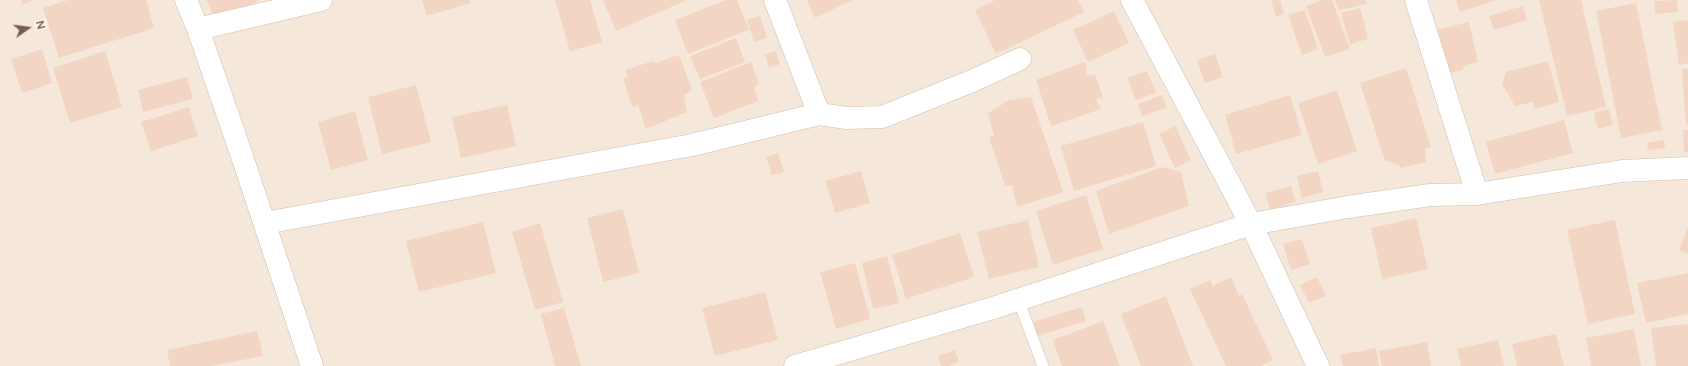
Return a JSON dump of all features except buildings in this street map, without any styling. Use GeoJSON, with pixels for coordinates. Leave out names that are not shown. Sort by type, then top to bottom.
{"type":"FeatureCollection","features":[{"type":"Feature","properties":{"kind":"street"},"geometry":{"type":"LineString","coordinates":[[186,0],[198,29],[265,223],[312,366]]}},
{"type":"Feature","properties":{"kind":"street"},"geometry":{"type":"LineString","coordinates":[[198,29],[321,0]]}},
{"type":"Feature","properties":{"kind":"street"},"geometry":{"type":"LineString","coordinates":[[775,0],[820,114]]}},
{"type":"Feature","properties":{"kind":"street"},"geometry":{"type":"LineString","coordinates":[[1132,0],[1250,224],[1318,366]]}},
{"type":"Feature","properties":{"kind":"street"},"geometry":{"type":"LineString","coordinates":[[1416,0],[1477,194]]}},
{"type":"Feature","properties":{"kind":"street"},"geometry":{"type":"LineString","coordinates":[[265,223],[692,145],[820,114],[847,118],[882,117],[972,81],[1020,59]]}},
{"type":"Feature","properties":{"kind":"street"},"geometry":{"type":"LineString","coordinates":[[795,366],[1018,299],[1250,224],[1430,195],[1477,194],[1622,170],[1688,168]]}},
{"type":"Feature","properties":{"kind":"lane"},"geometry":{"type":"LineString","coordinates":[[1018,299],[1043,366]]}},
{"type":"Feature","properties":{"kind":"shaded area"},"geometry":{"type":"Polygon","coordinates":[[[0,0],[1688,0],[1688,366],[0,366],[0,0]]]}}]}
